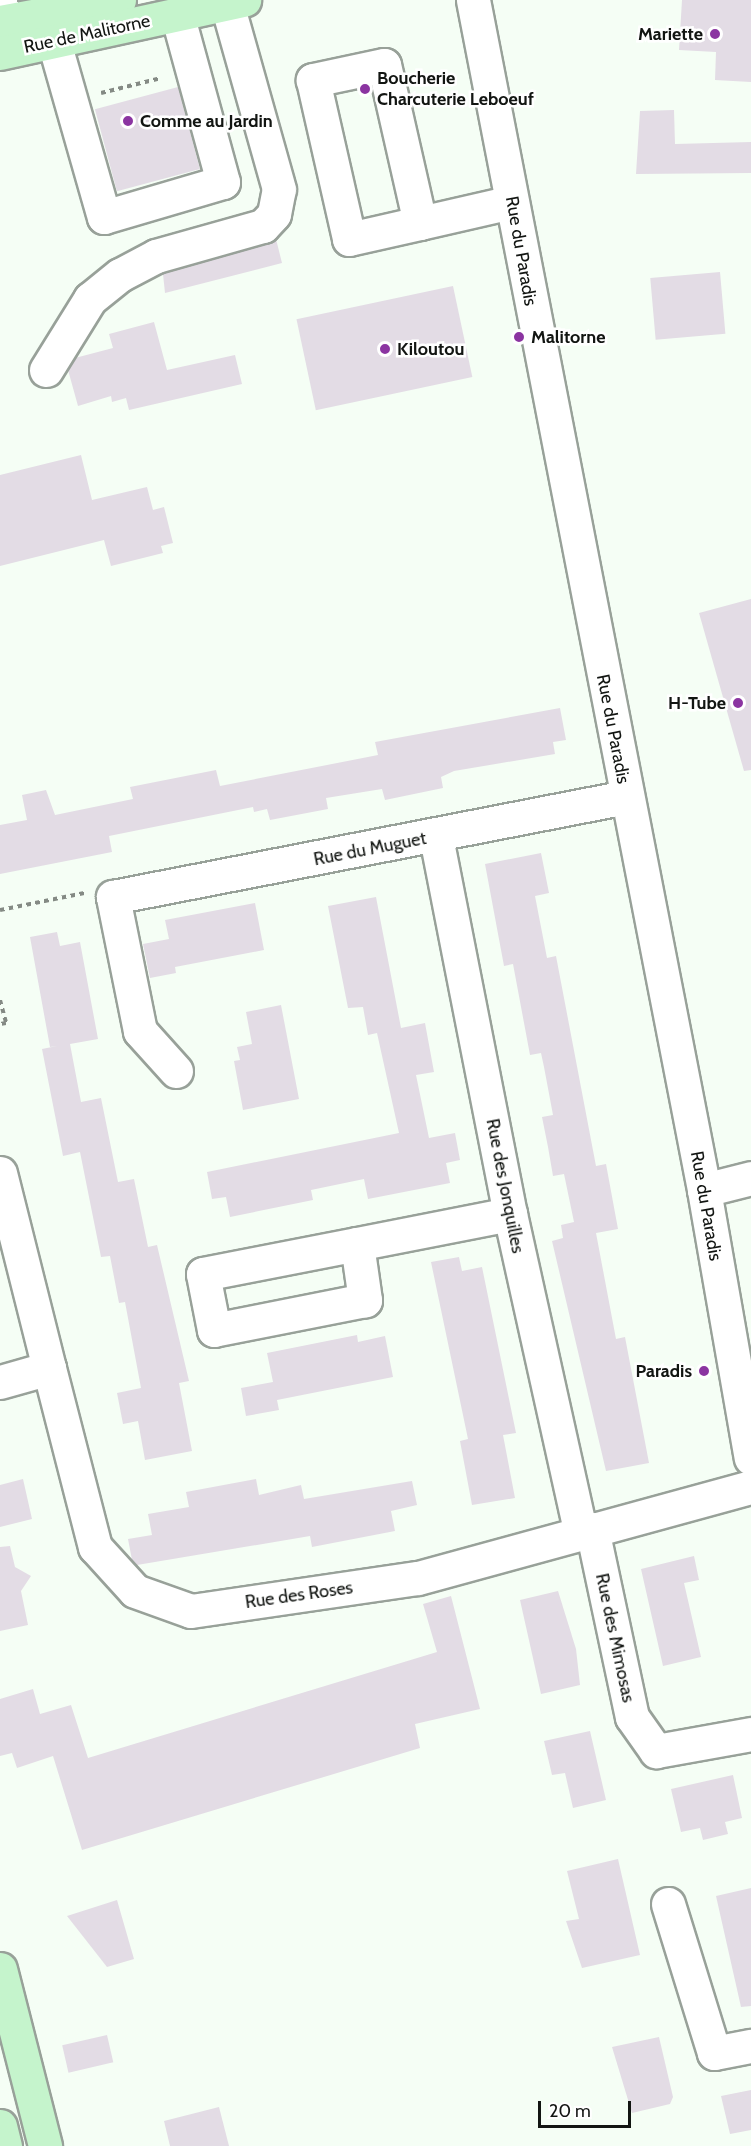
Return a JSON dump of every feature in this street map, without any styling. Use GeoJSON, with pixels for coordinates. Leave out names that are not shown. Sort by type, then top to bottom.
{"type":"FeatureCollection","features":[{"type":"Feature","properties":{"kind":"main road","name":"Rue de Malitorne"},"geometry":{"type":"LineString","coordinates":[[2,14],[118,0]]}},
{"type":"Feature","properties":{"kind":"main road","name":"Rue de Malitorne"},"geometry":{"type":"LineString","coordinates":[[0,53],[236,2]]}},
{"type":"Feature","properties":{"kind":"main road"},"geometry":{"type":"LineString","coordinates":[[0,1969],[45,2146]]}},
{"type":"Feature","properties":{"kind":"main road"},"geometry":{"type":"LineString","coordinates":[[0,2126],[5,2146]]}},
{"type":"Feature","properties":{"kind":"street","name":"Rue du Paradis"},"geometry":{"type":"LineString","coordinates":[[473,0],[626,798],[704,1190],[751,1458]]}},
{"type":"Feature","properties":{"kind":"street"},"geometry":{"type":"LineString","coordinates":[[46,370],[90,299],[120,275],[156,256],[263,226],[274,214],[279,189],[236,2]]}},
{"type":"Feature","properties":{"kind":"street"},"geometry":{"type":"LineString","coordinates":[[54,42],[104,217],[223,182],[177,14]]}},
{"type":"Feature","properties":{"kind":"street"},"geometry":{"type":"LineString","coordinates":[[420,223],[384,65],[313,80],[349,239],[420,223],[513,202]]}},
{"type":"Feature","properties":{"kind":"street","name":"Rue du Muguet"},"geometry":{"type":"LineString","coordinates":[[113,897],[436,837],[626,798]]}},
{"type":"Feature","properties":{"kind":"street","name":"Rue des Jonquilles"},"geometry":{"type":"LineString","coordinates":[[436,837],[510,1214],[586,1531]]}},
{"type":"Feature","properties":{"kind":"street"},"geometry":{"type":"LineString","coordinates":[[113,897],[140,1031],[176,1071]]}},
{"type":"Feature","properties":{"kind":"street","name":"Rue des Roses"},"geometry":{"type":"LineString","coordinates":[[0,1173],[95,1547],[135,1591],[191,1611],[418,1578],[751,1487]]}},
{"type":"Feature","properties":{"kind":"street"},"geometry":{"type":"LineString","coordinates":[[704,1190],[751,1178]]}},
{"type":"Feature","properties":{"kind":"street"},"geometry":{"type":"LineString","coordinates":[[357,1244],[365,1300],[214,1330],[203,1274],[510,1214]]}},
{"type":"Feature","properties":{"kind":"street"},"geometry":{"type":"LineString","coordinates":[[0,1382],[50,1368]]}},
{"type":"Feature","properties":{"kind":"street","name":"Rue des Mimosas"},"geometry":{"type":"LineString","coordinates":[[586,1531],[632,1717],[656,1751],[751,1734]]}},
{"type":"Feature","properties":{"kind":"street"},"geometry":{"type":"LineString","coordinates":[[668,1904],[714,2053],[751,2046]]}},
{"type":"Feature","properties":{"kind":"path"},"geometry":{"type":"LineString","coordinates":[[71,101],[192,70]]}},
{"type":"Feature","properties":{"kind":"path"},"geometry":{"type":"LineString","coordinates":[[0,910],[94,891],[113,897]]}},
{"type":"Feature","properties":{"kind":"path"},"geometry":{"type":"LineString","coordinates":[[0,1000],[6,1023],[0,1024]]}},
{"type":"Feature","properties":{"kind":"building","name":"Mariette"},"geometry":{"type":"Polygon","coordinates":[[[682,0],[751,0],[751,82],[715,80],[716,52],[679,50],[682,0]]]}},
{"type":"Feature","properties":{"kind":"building"},"geometry":{"type":"Polygon","coordinates":[[[178,87],[200,169],[117,191],[95,109],[178,87]]]}},
{"type":"Feature","properties":{"kind":"building"},"geometry":{"type":"Polygon","coordinates":[[[674,110],[675,144],[751,142],[751,173],[636,174],[640,111],[674,110]]]}},
{"type":"Feature","properties":{"kind":"building"},"geometry":{"type":"Polygon","coordinates":[[[276,239],[282,263],[165,293],[163,274],[276,239]]]}},
{"type":"Feature","properties":{"kind":"building"},"geometry":{"type":"Polygon","coordinates":[[[720,272],[725,334],[656,340],[650,278],[720,272]]]}},
{"type":"Feature","properties":{"kind":"building","name":"Kiloutou"},"geometry":{"type":"Polygon","coordinates":[[[453,286],[472,377],[316,410],[296,319],[453,286]]]}},
{"type":"Feature","properties":{"kind":"building"},"geometry":{"type":"Polygon","coordinates":[[[154,322],[167,370],[235,355],[242,384],[129,410],[126,398],[112,402],[111,396],[78,406],[68,370],[75,358],[113,348],[109,334],[154,322]]]}},
{"type":"Feature","properties":{"kind":"building"},"geometry":{"type":"Polygon","coordinates":[[[81,455],[92,500],[147,487],[153,510],[164,507],[173,543],[161,546],[163,553],[111,566],[104,540],[0,566],[0,475],[81,455]]]}},
{"type":"Feature","properties":{"kind":"building","name":"H-Tube"},"geometry":{"type":"Polygon","coordinates":[[[751,599],[751,770],[744,771],[699,613],[751,599]]]}},
{"type":"Feature","properties":{"kind":"building"},"geometry":{"type":"Polygon","coordinates":[[[560,708],[566,740],[553,742],[555,754],[454,771],[441,777],[443,788],[385,800],[382,789],[326,798],[328,809],[270,820],[267,809],[254,812],[253,807],[109,836],[112,852],[0,874],[0,825],[27,820],[22,795],[46,790],[55,815],[133,799],[130,787],[216,770],[220,786],[378,755],[375,742],[560,708]]]}},
{"type":"Feature","properties":{"kind":"building"},"geometry":{"type":"Polygon","coordinates":[[[541,853],[549,893],[535,896],[547,958],[556,956],[596,1166],[606,1164],[618,1229],[596,1233],[616,1339],[625,1337],[649,1463],[606,1471],[552,1241],[563,1238],[561,1225],[574,1222],[564,1174],[553,1176],[542,1117],[553,1115],[544,1067],[541,1053],[530,1055],[513,964],[504,966],[485,864],[541,853]]]}},
{"type":"Feature","properties":{"kind":"building"},"geometry":{"type":"Polygon","coordinates":[[[376,897],[401,1028],[425,1023],[434,1072],[416,1075],[429,1138],[455,1133],[460,1160],[446,1163],[450,1183],[368,1199],[364,1179],[311,1190],[313,1200],[230,1217],[226,1197],[212,1199],[207,1172],[399,1133],[377,1033],[368,1035],[363,1007],[348,1008],[328,906],[376,897]]]}},
{"type":"Feature","properties":{"kind":"building"},"geometry":{"type":"Polygon","coordinates":[[[255,903],[264,950],[175,967],[176,973],[150,978],[143,944],[169,939],[165,920],[255,903]]]}},
{"type":"Feature","properties":{"kind":"building"},"geometry":{"type":"Polygon","coordinates":[[[57,932],[60,946],[80,942],[98,1039],[70,1044],[81,1102],[101,1098],[118,1182],[134,1179],[148,1247],[157,1245],[189,1381],[179,1383],[192,1451],[145,1460],[138,1421],[123,1424],[117,1393],[141,1388],[125,1302],[119,1303],[110,1256],[101,1257],[80,1152],[63,1156],[42,1049],[57,1046],[50,1047],[30,937],[57,932]]]}},
{"type":"Feature","properties":{"kind":"building"},"geometry":{"type":"Polygon","coordinates":[[[281,1005],[299,1099],[243,1110],[234,1061],[240,1060],[237,1047],[252,1044],[246,1012],[281,1005]]]}},
{"type":"Feature","properties":{"kind":"building"},"geometry":{"type":"Polygon","coordinates":[[[459,1257],[462,1271],[482,1267],[516,1433],[503,1435],[515,1498],[472,1505],[460,1441],[468,1439],[431,1262],[459,1257]]]}},
{"type":"Feature","properties":{"kind":"building"},"geometry":{"type":"Polygon","coordinates":[[[357,1335],[358,1342],[385,1336],[393,1377],[277,1400],[279,1410],[246,1416],[241,1388],[273,1382],[267,1353],[357,1335]]]}},
{"type":"Feature","properties":{"kind":"building"},"geometry":{"type":"Polygon","coordinates":[[[23,1479],[32,1519],[0,1527],[0,1485],[23,1479]]]}},
{"type":"Feature","properties":{"kind":"building"},"geometry":{"type":"Polygon","coordinates":[[[256,1479],[259,1495],[301,1485],[304,1499],[412,1481],[417,1505],[391,1511],[395,1531],[312,1547],[310,1536],[137,1565],[132,1560],[128,1539],[152,1535],[148,1514],[189,1507],[186,1492],[256,1479]]]}},
{"type":"Feature","properties":{"kind":"building"},"geometry":{"type":"Polygon","coordinates":[[[10,1546],[15,1567],[31,1576],[21,1591],[28,1625],[0,1631],[0,1547],[10,1546]]]}},
{"type":"Feature","properties":{"kind":"building"},"geometry":{"type":"Polygon","coordinates":[[[694,1556],[699,1580],[684,1583],[701,1657],[663,1666],[641,1569],[694,1556]]]}},
{"type":"Feature","properties":{"kind":"building"},"geometry":{"type":"Polygon","coordinates":[[[558,1591],[576,1649],[580,1685],[541,1694],[520,1600],[558,1591]]]}},
{"type":"Feature","properties":{"kind":"building"},"geometry":{"type":"Polygon","coordinates":[[[451,1596],[480,1709],[415,1724],[420,1748],[82,1850],[53,1756],[17,1768],[12,1753],[0,1756],[0,1699],[33,1689],[40,1714],[71,1705],[88,1758],[437,1652],[423,1604],[451,1596]]]}},
{"type":"Feature","properties":{"kind":"building"},"geometry":{"type":"Polygon","coordinates":[[[590,1731],[606,1800],[573,1808],[565,1773],[552,1775],[544,1741],[590,1731]]]}},
{"type":"Feature","properties":{"kind":"building"},"geometry":{"type":"Polygon","coordinates":[[[733,1775],[742,1818],[725,1822],[728,1834],[703,1840],[700,1828],[681,1832],[671,1789],[733,1775]]]}},
{"type":"Feature","properties":{"kind":"building"},"geometry":{"type":"Polygon","coordinates":[[[618,1859],[640,1955],[582,1968],[566,1921],[579,1919],[567,1871],[618,1859]]]}},
{"type":"Feature","properties":{"kind":"building"},"geometry":{"type":"Polygon","coordinates":[[[751,1888],[751,2006],[741,2007],[716,1896],[751,1888]]]}},
{"type":"Feature","properties":{"kind":"building"},"geometry":{"type":"Polygon","coordinates":[[[117,1900],[134,1959],[107,1967],[67,1916],[117,1900]]]}},
{"type":"Feature","properties":{"kind":"building"},"geometry":{"type":"Polygon","coordinates":[[[107,2035],[113,2062],[68,2073],[62,2045],[107,2035]]]}},
{"type":"Feature","properties":{"kind":"building"},"geometry":{"type":"Polygon","coordinates":[[[659,2037],[673,2097],[670,2104],[632,2113],[612,2047],[659,2037]]]}},
{"type":"Feature","properties":{"kind":"building"},"geometry":{"type":"Polygon","coordinates":[[[751,2090],[751,2130],[730,2134],[721,2096],[751,2090]]]}},
{"type":"Feature","properties":{"kind":"building"},"geometry":{"type":"Polygon","coordinates":[[[219,2107],[229,2146],[170,2146],[164,2121],[219,2107]]]}},
{"type":"Feature","properties":{"kind":"place","name":"Mariette"},"geometry":{"type":"Point","coordinates":[715,34]}},
{"type":"Feature","properties":{"kind":"place","name":"Boucherie Charcuterie Leboeuf"},"geometry":{"type":"Point","coordinates":[365,89]}},
{"type":"Feature","properties":{"kind":"place","name":"Comme au Jardin"},"geometry":{"type":"Point","coordinates":[128,121]}},
{"type":"Feature","properties":{"kind":"place","name":"Malitorne"},"geometry":{"type":"Point","coordinates":[519,337]}},
{"type":"Feature","properties":{"kind":"place","name":"Kiloutou"},"geometry":{"type":"Point","coordinates":[385,349]}},
{"type":"Feature","properties":{"kind":"place","name":"H-Tube"},"geometry":{"type":"Point","coordinates":[738,703]}},
{"type":"Feature","properties":{"kind":"place","name":"Paradis"},"geometry":{"type":"Point","coordinates":[704,1371]}}]}
